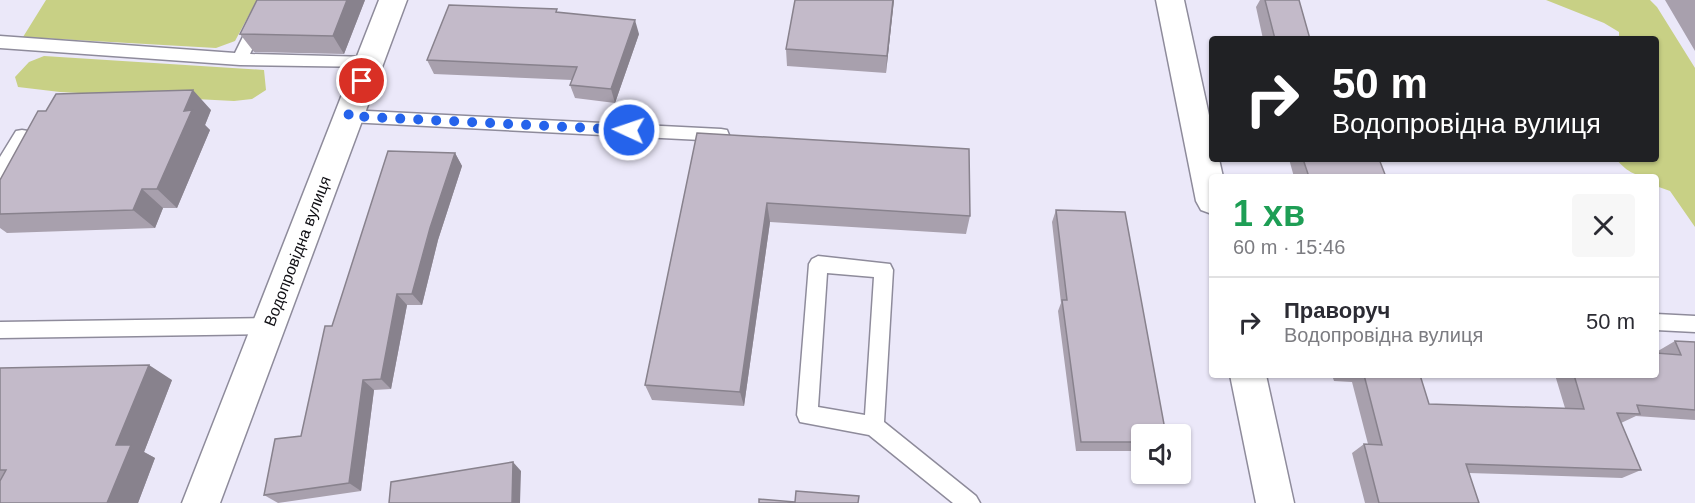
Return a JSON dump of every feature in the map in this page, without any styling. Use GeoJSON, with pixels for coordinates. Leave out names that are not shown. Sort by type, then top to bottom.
{"type":"FeatureCollection","features":[{"type":"Feature","properties":{"kind":"street","name":"Водопровідна вулиця"},"geometry":{"type":"LineString","coordinates":[[201,503],[393,0]]}},
{"type":"Feature","properties":{"kind":"street"},"geometry":{"type":"LineString","coordinates":[[1170,0],[1209,187]]}},
{"type":"Feature","properties":{"kind":"street"},"geometry":{"type":"LineString","coordinates":[[1249,378],[1275,503]]}},
{"type":"Feature","properties":{"kind":"lane"},"geometry":{"type":"LineString","coordinates":[[240,59],[268,0]]}},
{"type":"Feature","properties":{"kind":"lane"},"geometry":{"type":"LineString","coordinates":[[0,42],[240,59],[369,63]]}},
{"type":"Feature","properties":{"kind":"lane"},"geometry":{"type":"LineString","coordinates":[[348,116],[734,135]]}},
{"type":"Feature","properties":{"kind":"lane"},"geometry":{"type":"LineString","coordinates":[[0,172],[22,136]]}},
{"type":"Feature","properties":{"kind":"lane"},"geometry":{"type":"LineString","coordinates":[[874,426],[884,270],[818,264],[807,416],[874,426],[969,503]]}},
{"type":"Feature","properties":{"kind":"lane"},"geometry":{"type":"LineString","coordinates":[[1659,322],[1695,324]]}},
{"type":"Feature","properties":{"kind":"lane"},"geometry":{"type":"LineString","coordinates":[[0,330],[268,326]]}},
{"type":"Feature","properties":{"kind":"green space"},"geometry":{"type":"Polygon","coordinates":[[[46,0],[257,0],[235,41],[216,48],[23,37],[46,0]]]}},
{"type":"Feature","properties":{"kind":"green space"},"geometry":{"type":"Polygon","coordinates":[[[1546,0],[1650,0],[1657,7],[1695,68],[1695,227],[1670,191],[1659,187],[1659,174],[1636,174],[1619,162],[1659,162],[1659,36],[1619,36],[1619,32],[1604,23],[1546,0]]]}},
{"type":"Feature","properties":{"kind":"green space"},"geometry":{"type":"Polygon","coordinates":[[[44,56],[264,70],[266,90],[252,99],[234,101],[60,92],[18,87],[15,77],[29,62],[44,56]]]}},
{"type":"Feature","properties":{"kind":"building"},"geometry":{"type":"Polygon","coordinates":[[[257,0],[347,0],[333,36],[240,34],[257,0]]]}},
{"type":"Feature","properties":{"kind":"building"},"geometry":{"type":"Polygon","coordinates":[[[795,0],[893,0],[887,56],[786,49],[795,0]]]}},
{"type":"Feature","properties":{"kind":"building"},"geometry":{"type":"Polygon","coordinates":[[[1265,0],[1299,0],[1309,36],[1274,36],[1265,0]]]}},
{"type":"Feature","properties":{"kind":"building"},"geometry":{"type":"Polygon","coordinates":[[[449,5],[557,9],[556,12],[635,20],[611,89],[570,85],[577,67],[427,60],[449,5]]]}},
{"type":"Feature","properties":{"kind":"building"},"geometry":{"type":"Polygon","coordinates":[[[193,90],[184,111],[192,110],[157,189],[142,189],[133,210],[0,214],[0,180],[38,111],[46,111],[56,94],[193,90]]]}},
{"type":"Feature","properties":{"kind":"building"},"geometry":{"type":"Polygon","coordinates":[[[697,133],[969,149],[970,216],[767,203],[740,392],[645,385],[697,133]]]}},
{"type":"Feature","properties":{"kind":"building"},"geometry":{"type":"Polygon","coordinates":[[[388,151],[455,153],[430,228],[412,294],[397,294],[381,379],[363,380],[349,483],[264,495],[275,439],[301,436],[325,326],[332,326],[388,151]]]}},
{"type":"Feature","properties":{"kind":"building"},"geometry":{"type":"Polygon","coordinates":[[[1304,162],[1380,162],[1385,174],[1308,174],[1304,162]]]}},
{"type":"Feature","properties":{"kind":"building"},"geometry":{"type":"Polygon","coordinates":[[[1056,210],[1125,212],[1164,424],[1131,424],[1131,442],[1081,442],[1062,300],[1067,300],[1056,210]]]}},
{"type":"Feature","properties":{"kind":"building"},"geometry":{"type":"Polygon","coordinates":[[[1675,341],[1695,342],[1695,410],[1637,405],[1640,414],[1617,413],[1641,470],[1466,464],[1479,503],[1379,503],[1364,444],[1382,445],[1365,378],[1421,378],[1429,404],[1584,409],[1575,378],[1659,378],[1659,353],[1681,355],[1675,341]]]}},
{"type":"Feature","properties":{"kind":"building"},"geometry":{"type":"Polygon","coordinates":[[[149,365],[116,445],[131,445],[107,503],[0,503],[0,481],[6,470],[0,470],[0,368],[149,365]]]}},
{"type":"Feature","properties":{"kind":"building"},"geometry":{"type":"Polygon","coordinates":[[[513,462],[512,503],[389,503],[391,482],[513,462]]]}},
{"type":"Feature","properties":{"kind":"building"},"geometry":{"type":"Polygon","coordinates":[[[796,491],[859,496],[858,503],[759,503],[759,499],[795,502],[796,491]]]}},
{"type":"Feature","properties":{"kind":"route"},"geometry":{"type":"LineString","coordinates":[[362,81],[348,116],[629,130]]}}]}
